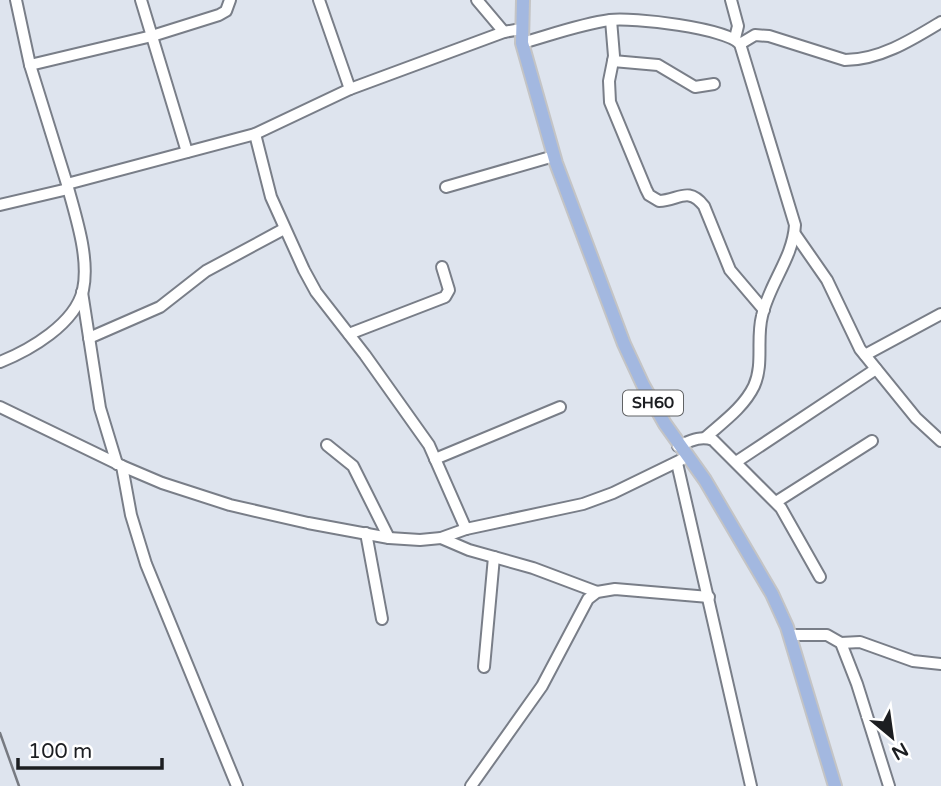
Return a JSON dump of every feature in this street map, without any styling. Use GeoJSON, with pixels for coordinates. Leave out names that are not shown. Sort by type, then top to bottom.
{"type":"FeatureCollection","features":[{"type":"Feature","properties":{"kind":"main road","name":"SH60"},"geometry":{"type":"LineString","coordinates":[[523,0],[522,43],[554,156],[624,344],[643,385],[678,446],[682,460],[705,480],[772,594],[790,635],[835,786]]}},
{"type":"Feature","properties":{"kind":"street"},"geometry":{"type":"LineString","coordinates":[[16,0],[30,65],[81,237],[84,277],[82,292],[100,408],[120,465],[146,564],[237,786]]}},
{"type":"Feature","properties":{"kind":"street"},"geometry":{"type":"LineString","coordinates":[[141,0],[187,152]]}},
{"type":"Feature","properties":{"kind":"street"},"geometry":{"type":"LineString","coordinates":[[30,65],[152,36],[219,15],[226,11],[230,0]]}},
{"type":"Feature","properties":{"kind":"street"},"geometry":{"type":"LineString","coordinates":[[319,0],[350,89]]}},
{"type":"Feature","properties":{"kind":"street"},"geometry":{"type":"LineString","coordinates":[[477,0],[504,32]]}},
{"type":"Feature","properties":{"kind":"street"},"geometry":{"type":"LineString","coordinates":[[678,446],[706,437],[734,412],[755,384],[764,310],[795,234],[795,225],[776,156],[738,41],[738,26],[731,0]]}},
{"type":"Feature","properties":{"kind":"street"},"geometry":{"type":"LineString","coordinates":[[522,43],[624,19],[685,26],[738,41],[755,35],[769,36],[845,61],[855,61],[892,48],[941,22]]}},
{"type":"Feature","properties":{"kind":"street"},"geometry":{"type":"LineString","coordinates":[[611,20],[613,61],[609,81],[610,102],[649,195],[659,201],[686,195],[698,199],[713,225],[730,271],[764,310]]}},
{"type":"Feature","properties":{"kind":"street"},"geometry":{"type":"LineString","coordinates":[[0,205],[255,134],[350,89],[504,32],[521,29]]}},
{"type":"Feature","properties":{"kind":"street"},"geometry":{"type":"LineString","coordinates":[[613,61],[658,65],[695,87],[714,85]]}},
{"type":"Feature","properties":{"kind":"street"},"geometry":{"type":"LineString","coordinates":[[255,134],[264,174],[284,229],[316,292],[421,432],[466,529]]}},
{"type":"Feature","properties":{"kind":"street"},"geometry":{"type":"LineString","coordinates":[[446,187],[554,156]]}},
{"type":"Feature","properties":{"kind":"street"},"geometry":{"type":"LineString","coordinates":[[89,338],[160,307],[206,271],[284,229]]}},
{"type":"Feature","properties":{"kind":"street"},"geometry":{"type":"LineString","coordinates":[[795,234],[827,280],[853,337],[865,355],[916,418],[941,441]]}},
{"type":"Feature","properties":{"kind":"street"},"geometry":{"type":"LineString","coordinates":[[349,334],[445,298],[449,290],[442,267]]}},
{"type":"Feature","properties":{"kind":"street"},"geometry":{"type":"LineString","coordinates":[[0,362],[31,348],[47,337],[67,316],[82,292]]}},
{"type":"Feature","properties":{"kind":"street"},"geometry":{"type":"LineString","coordinates":[[865,355],[941,314]]}},
{"type":"Feature","properties":{"kind":"street"},"geometry":{"type":"LineString","coordinates":[[736,462],[876,369]]}},
{"type":"Feature","properties":{"kind":"street"},"geometry":{"type":"LineString","coordinates":[[0,407],[120,465],[230,505],[389,538],[441,538],[466,529],[583,504],[613,493],[682,460],[751,786]]}},
{"type":"Feature","properties":{"kind":"street"},"geometry":{"type":"LineString","coordinates":[[435,459],[559,407]]}},
{"type":"Feature","properties":{"kind":"street"},"geometry":{"type":"LineString","coordinates":[[706,437],[713,440],[776,502],[820,577]]}},
{"type":"Feature","properties":{"kind":"street"},"geometry":{"type":"LineString","coordinates":[[776,502],[872,441]]}},
{"type":"Feature","properties":{"kind":"street"},"geometry":{"type":"LineString","coordinates":[[327,445],[353,466],[389,538]]}},
{"type":"Feature","properties":{"kind":"street"},"geometry":{"type":"LineString","coordinates":[[366,533],[382,619]]}},
{"type":"Feature","properties":{"kind":"street"},"geometry":{"type":"LineString","coordinates":[[441,538],[597,592],[615,589],[709,597]]}},
{"type":"Feature","properties":{"kind":"street"},"geometry":{"type":"LineString","coordinates":[[484,667],[494,557]]}},
{"type":"Feature","properties":{"kind":"street"},"geometry":{"type":"LineString","coordinates":[[471,786],[542,686],[588,600],[597,592]]}},
{"type":"Feature","properties":{"kind":"street"},"geometry":{"type":"LineString","coordinates":[[790,635],[827,635],[841,642],[860,642],[913,661],[941,664]]}},
{"type":"Feature","properties":{"kind":"street"},"geometry":{"type":"LineString","coordinates":[[841,642],[858,684],[889,786]]}},
{"type":"Feature","properties":{"kind":"railway"},"geometry":{"type":"LineString","coordinates":[[0,733],[19,786]]}}]}
